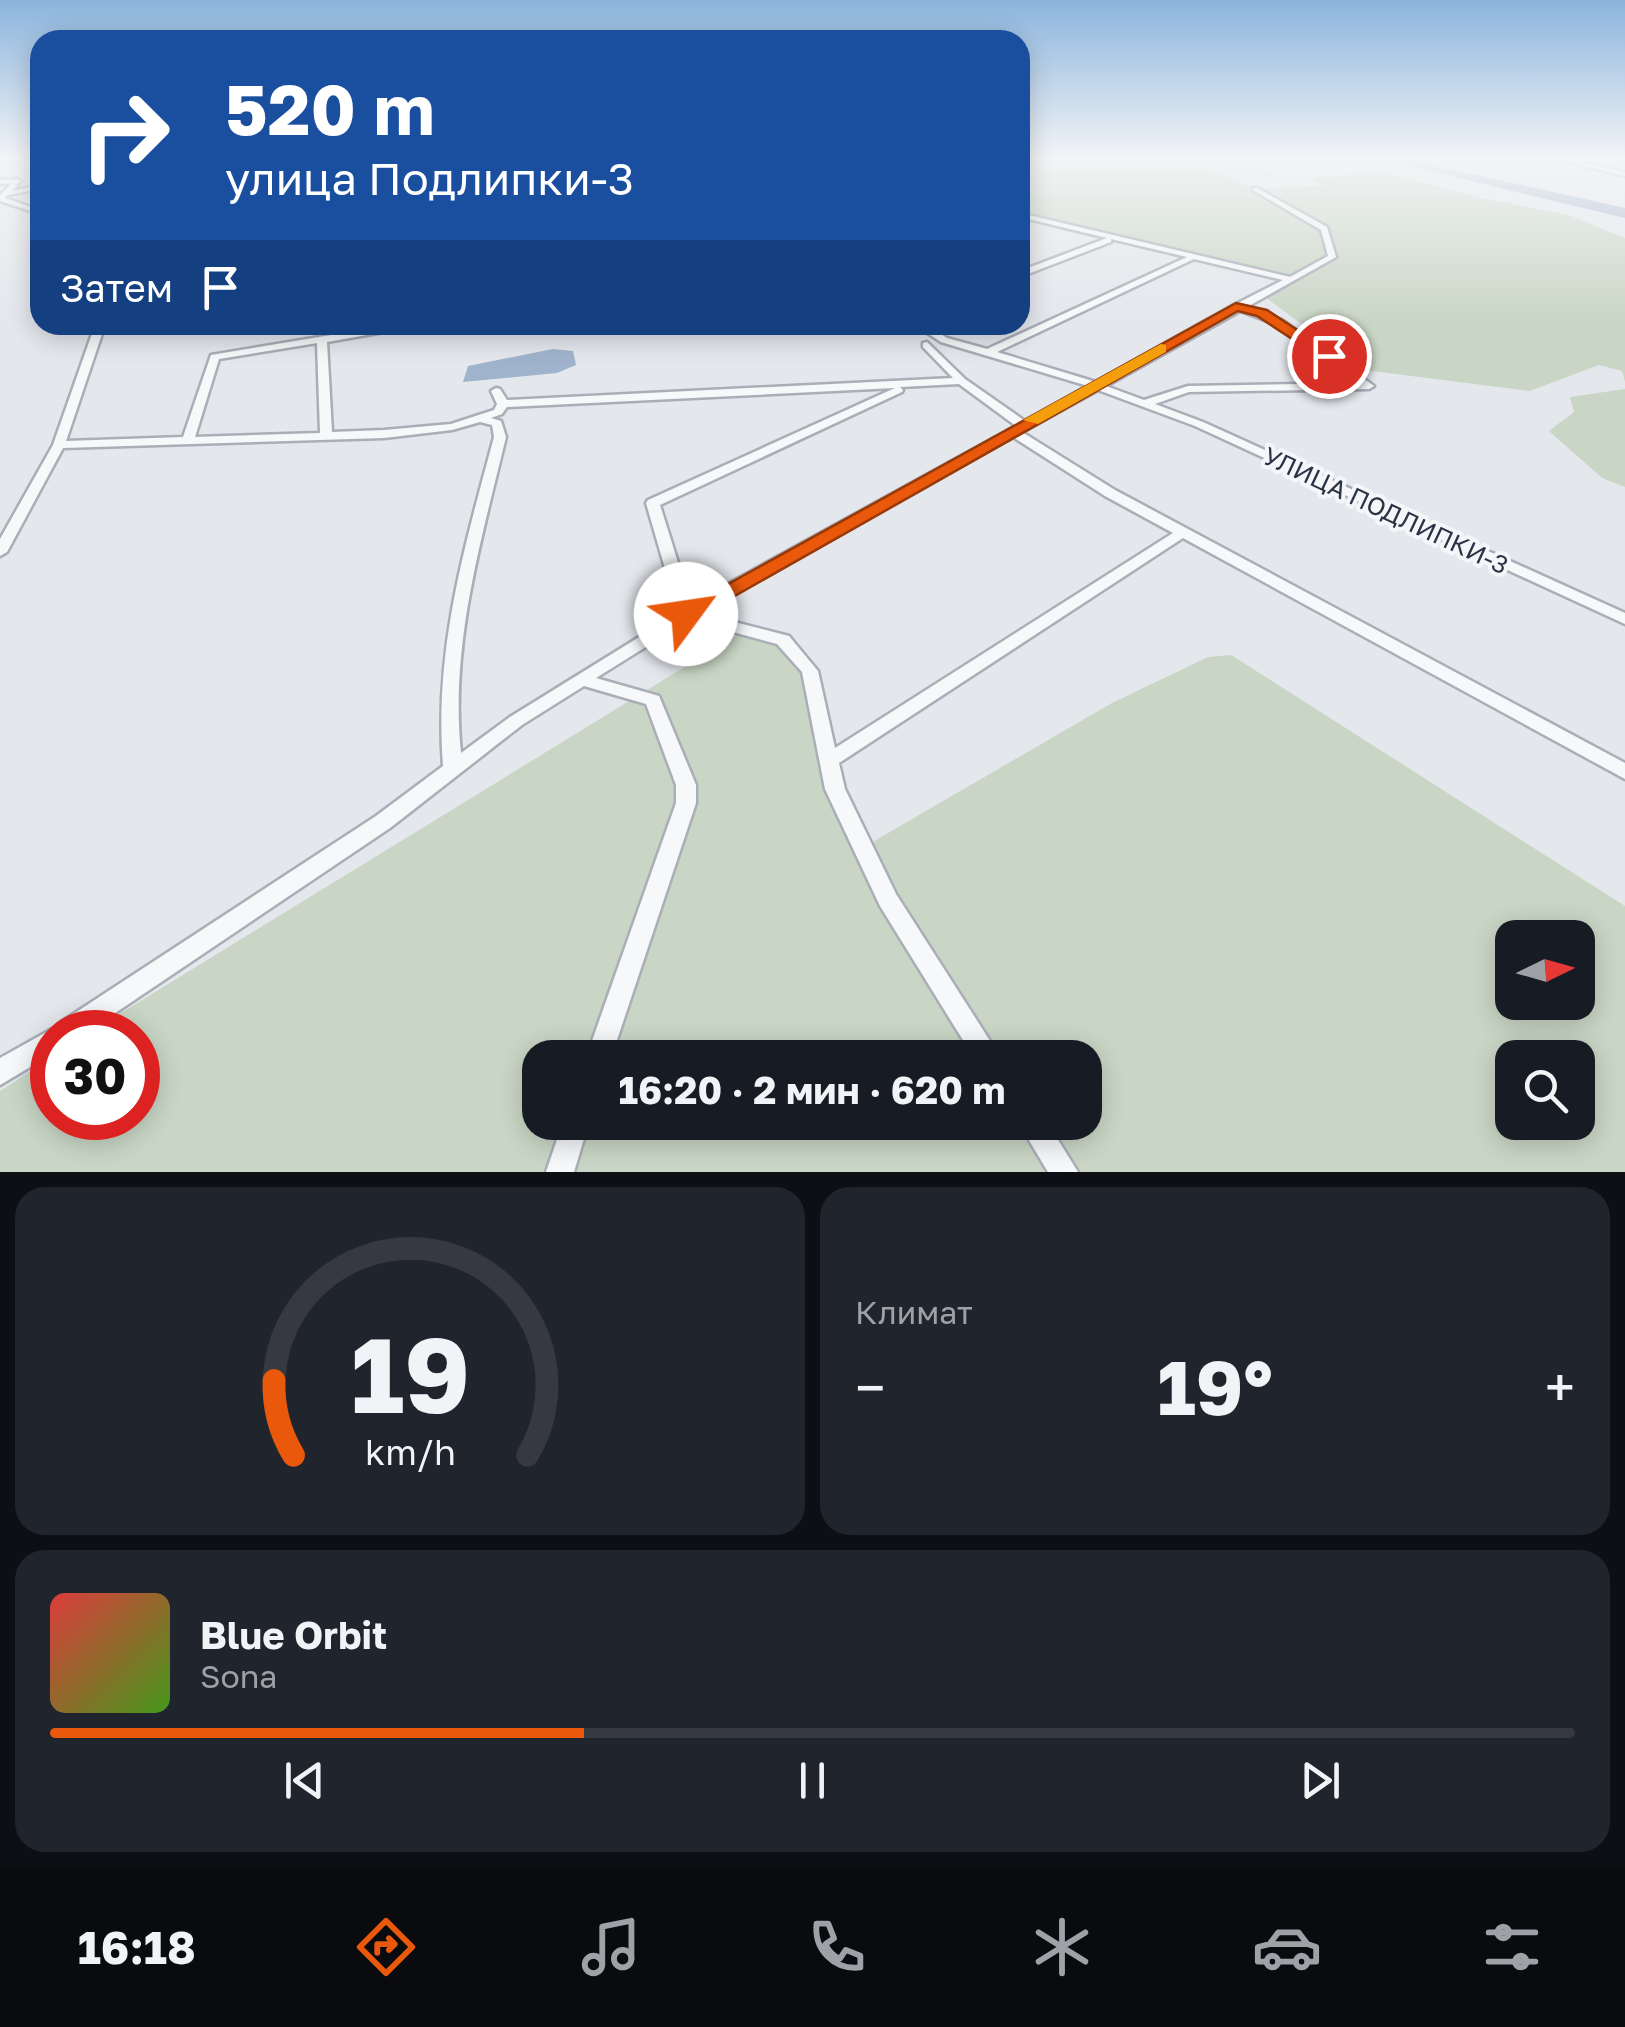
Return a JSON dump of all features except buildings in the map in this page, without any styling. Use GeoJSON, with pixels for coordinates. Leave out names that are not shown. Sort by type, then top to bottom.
{"type":"FeatureCollection","features":[{"type":"Feature","properties":{"kind":"street"},"geometry":{"type":"LineString","coordinates":[[99,1010],[383,822],[516,721],[686,614],[1332,257],[1328,233],[1294,213]]}},
{"type":"Feature","properties":{"kind":"street"},"geometry":{"type":"LineString","coordinates":[[1030,218],[1289,279]]}},
{"type":"Feature","properties":{"kind":"street"},"geometry":{"type":"LineString","coordinates":[[1030,271],[1116,241]]}},
{"type":"Feature","properties":{"kind":"street"},"geometry":{"type":"LineString","coordinates":[[1030,333],[1191,258]]}},
{"type":"Feature","properties":{"kind":"street"},"geometry":{"type":"LineString","coordinates":[[1146,402],[1188,389],[1369,386],[1278,322],[1236,307]]}},
{"type":"Feature","properties":{"kind":"street"},"geometry":{"type":"LineString","coordinates":[[0,552],[59,446],[97,335]]}},
{"type":"Feature","properties":{"kind":"street"},"geometry":{"type":"LineString","coordinates":[[188,439],[215,358],[347,335]]}},
{"type":"Feature","properties":{"kind":"street","name":"УЛИЦА ПОДЛИПКИ-3"},"geometry":{"type":"LineString","coordinates":[[936,335],[1146,402],[1625,619]]}},
{"type":"Feature","properties":{"kind":"street"},"geometry":{"type":"LineString","coordinates":[[988,353],[1026,335]]}},
{"type":"Feature","properties":{"kind":"street"},"geometry":{"type":"LineString","coordinates":[[322,339],[326,435]]}},
{"type":"Feature","properties":{"kind":"street"},"geometry":{"type":"LineString","coordinates":[[927,345],[961,381],[1081,474],[1182,533],[1625,772]]}},
{"type":"Feature","properties":{"kind":"street"},"geometry":{"type":"LineString","coordinates":[[486,420],[503,404],[905,387],[961,381]]}},
{"type":"Feature","properties":{"kind":"street"},"geometry":{"type":"LineString","coordinates":[[686,614],[653,503],[905,387]]}},
{"type":"Feature","properties":{"kind":"street"},"geometry":{"type":"LineString","coordinates":[[496,391],[503,404]]}},
{"type":"Feature","properties":{"kind":"street"},"geometry":{"type":"LineString","coordinates":[[59,446],[384,434],[486,420],[497,423],[500,437],[451,636],[448,736],[453,769]]}},
{"type":"Feature","properties":{"kind":"street"},"geometry":{"type":"LineString","coordinates":[[830,760],[1182,533]]}},
{"type":"Feature","properties":{"kind":"street"},"geometry":{"type":"LineString","coordinates":[[686,614],[783,640],[796,650],[810,671],[835,789],[888,900],[977,1040]]}},
{"type":"Feature","properties":{"kind":"street"},"geometry":{"type":"LineString","coordinates":[[581,680],[653,700],[686,785],[686,804],[604,1040]]}},
{"type":"Feature","properties":{"kind":"street"},"geometry":{"type":"LineString","coordinates":[[0,1072],[30,1054]]}},
{"type":"Feature","properties":{"kind":"street"},"geometry":{"type":"LineString","coordinates":[[560,1172],[570,1140]]}},
{"type":"Feature","properties":{"kind":"street"},"geometry":{"type":"LineString","coordinates":[[1043,1140],[1064,1172]]}},
{"type":"Feature","properties":{"kind":"green space"},"geometry":{"type":"Polygon","coordinates":[[[1030,213],[1569,215],[1625,238],[1625,382],[1622,371],[1599,365],[1530,391],[1364,370],[1261,294],[1287,279],[1030,217],[1030,213]]]}},
{"type":"Feature","properties":{"kind":"green space"},"geometry":{"type":"Polygon","coordinates":[[[1625,389],[1625,487],[1602,478],[1549,431],[1574,412],[1570,397],[1625,389]]]}},
{"type":"Feature","properties":{"kind":"green space"},"geometry":{"type":"Polygon","coordinates":[[[758,633],[795,650],[864,847],[1110,704],[1208,657],[1231,655],[1625,906],[1625,1172],[0,1172],[0,1091],[30,1071],[30,1140],[160,1140],[160,1010],[126,1010],[735,636],[758,633]]]}},
{"type":"Feature","properties":{"kind":"water"},"geometry":{"type":"Polygon","coordinates":[[[553,349],[573,351],[576,365],[557,373],[463,382],[468,366],[553,349]]]}},
{"type":"Feature","properties":{"kind":"slow traffic"},"geometry":{"type":"LineString","coordinates":[[1032,420],[1161,349]]}},
{"type":"Feature","properties":{"kind":"route"},"geometry":{"type":"LineString","coordinates":[[686,614],[1236,307],[1262,312],[1329,356]]}}]}
